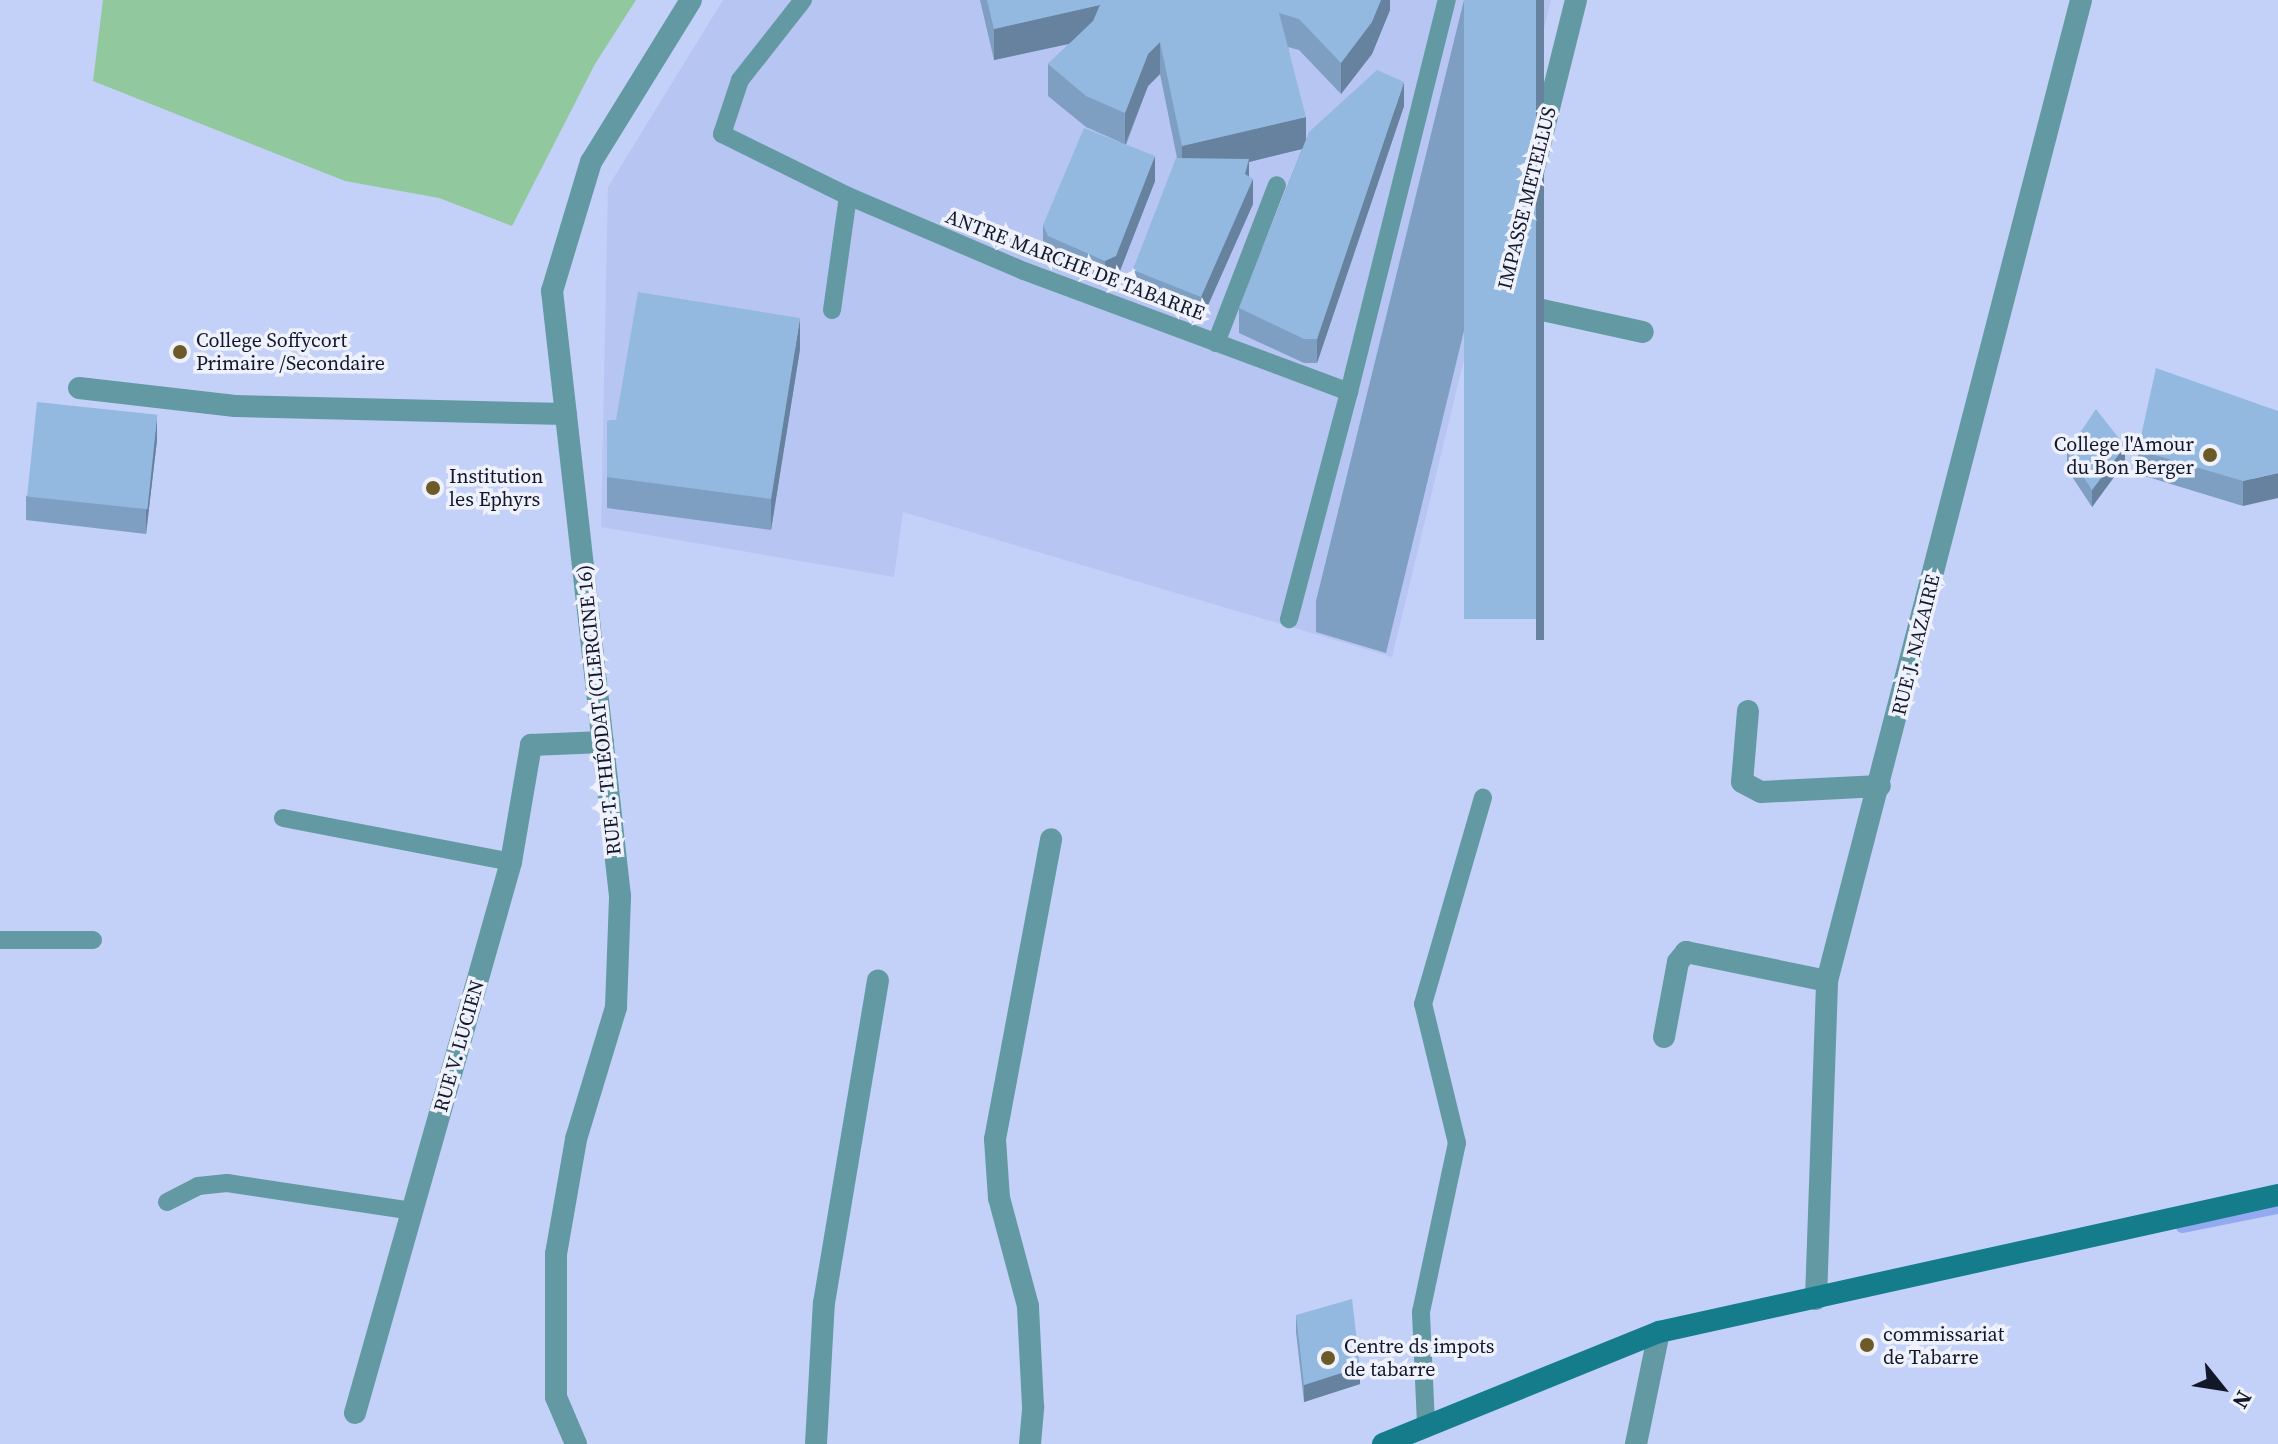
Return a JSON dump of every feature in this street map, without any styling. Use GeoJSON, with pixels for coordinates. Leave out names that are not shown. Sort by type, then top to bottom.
{"type":"FeatureCollection","features":[{"type":"Feature","properties":{"kind":"main road"},"geometry":{"type":"LineString","coordinates":[[1383,1444],[1659,1332],[2278,1195]]}},
{"type":"Feature","properties":{"kind":"street","name":"RUE T. THÉODAT (CLERCINE 16)"},"geometry":{"type":"LineString","coordinates":[[576,1444],[556,1397],[556,1254],[576,1139],[616,1007],[620,896],[552,291],[591,162],[691,0]]}},
{"type":"Feature","properties":{"kind":"street","name":"IMPASSE METELLUS"},"geometry":{"type":"LineString","coordinates":[[1576,0],[1501,301],[1643,332]]}},
{"type":"Feature","properties":{"kind":"street","name":"RUE J. NAZAIRE"},"geometry":{"type":"LineString","coordinates":[[1816,1299],[1827,981],[1880,786],[2081,0]]}},
{"type":"Feature","properties":{"kind":"street"},"geometry":{"type":"LineString","coordinates":[[79,388],[235,406],[566,414]]}},
{"type":"Feature","properties":{"kind":"street"},"geometry":{"type":"LineString","coordinates":[[1748,711],[1742,782],[1761,792],[1880,786]]}},
{"type":"Feature","properties":{"kind":"street","name":"RUE V. LUCIEN"},"geometry":{"type":"LineString","coordinates":[[355,1413],[511,862],[531,745],[603,742]]}},
{"type":"Feature","properties":{"kind":"street"},"geometry":{"type":"LineString","coordinates":[[1030,1444],[1033,1406],[1028,1306],[999,1198],[995,1139],[1051,839]]}},
{"type":"Feature","properties":{"kind":"street"},"geometry":{"type":"LineString","coordinates":[[1664,1037],[1678,962],[1686,952],[1827,981]]}},
{"type":"Feature","properties":{"kind":"street"},"geometry":{"type":"LineString","coordinates":[[816,1444],[824,1303],[878,980]]}},
{"type":"Feature","properties":{"kind":"street"},"geometry":{"type":"LineString","coordinates":[[1636,1444],[1659,1332]]}},
{"type":"Feature","properties":{"kind":"lane","name":"ANTRE MARCHE DE TABARRE"},"geometry":{"type":"LineString","coordinates":[[803,0],[740,80],[722,134],[848,196],[1024,271],[1349,392]]}},
{"type":"Feature","properties":{"kind":"lane"},"geometry":{"type":"LineString","coordinates":[[1289,619],[1447,0]]}},
{"type":"Feature","properties":{"kind":"lane"},"geometry":{"type":"LineString","coordinates":[[1216,343],[1277,185]]}},
{"type":"Feature","properties":{"kind":"lane"},"geometry":{"type":"LineString","coordinates":[[832,310],[848,196]]}},
{"type":"Feature","properties":{"kind":"lane"},"geometry":{"type":"LineString","coordinates":[[1426,1424],[1421,1312],[1457,1143],[1423,1004],[1483,798]]}},
{"type":"Feature","properties":{"kind":"lane"},"geometry":{"type":"LineString","coordinates":[[283,818],[511,862]]}},
{"type":"Feature","properties":{"kind":"lane"},"geometry":{"type":"LineString","coordinates":[[0,940],[93,940]]}},
{"type":"Feature","properties":{"kind":"lane"},"geometry":{"type":"LineString","coordinates":[[167,1202],[198,1186],[227,1183],[412,1211]]}},
{"type":"Feature","properties":{"kind":"shaded area"},"geometry":{"type":"Polygon","coordinates":[[[723,0],[1551,0],[1392,657],[903,512],[894,577],[601,527],[608,187],[723,0]]]}},
{"type":"Feature","properties":{"kind":"green space"},"geometry":{"type":"Polygon","coordinates":[[[103,0],[636,0],[595,64],[512,226],[439,198],[345,181],[93,81],[103,0]]]}},
{"type":"Feature","properties":{"kind":"building"},"geometry":{"type":"Polygon","coordinates":[[[987,0],[1381,0],[1372,22],[1341,63],[1299,19],[1279,13],[1306,117],[1182,146],[1160,42],[1148,54],[1125,113],[1086,96],[1048,64],[1093,21],[1100,5],[994,29],[987,0]]]}},
{"type":"Feature","properties":{"kind":"building"},"geometry":{"type":"Polygon","coordinates":[[[1464,0],[1536,0],[1536,619],[1464,619],[1464,0]]]}},
{"type":"Feature","properties":{"kind":"building"},"geometry":{"type":"Polygon","coordinates":[[[1377,70],[1404,82],[1317,339],[1304,339],[1239,308],[1309,132],[1377,70]]]}},
{"type":"Feature","properties":{"kind":"building"},"geometry":{"type":"Polygon","coordinates":[[[1084,128],[1155,156],[1116,256],[1105,261],[1048,236],[1043,225],[1084,128]]]}},
{"type":"Feature","properties":{"kind":"building"},"geometry":{"type":"Polygon","coordinates":[[[1176,158],[1249,159],[1245,174],[1253,179],[1201,297],[1133,270],[1176,158]]]}},
{"type":"Feature","properties":{"kind":"building"},"geometry":{"type":"Polygon","coordinates":[[[638,292],[800,318],[771,499],[607,477],[607,421],[616,420],[638,292]]]}},
{"type":"Feature","properties":{"kind":"building","name":"College l'Amour du Bon Berger"},"geometry":{"type":"Polygon","coordinates":[[[2156,368],[2278,411],[2278,473],[2243,481],[2138,450],[2156,368]]]}},
{"type":"Feature","properties":{"kind":"building"},"geometry":{"type":"Polygon","coordinates":[[[37,402],[157,415],[147,509],[27,496],[37,402]]]}},
{"type":"Feature","properties":{"kind":"building"},"geometry":{"type":"Polygon","coordinates":[[[2096,409],[2125,446],[2092,490],[2067,452],[2096,409]]]}},
{"type":"Feature","properties":{"kind":"building","name":"Centre ds impots de tabarre"},"geometry":{"type":"Polygon","coordinates":[[[1352,1299],[1360,1367],[1304,1385],[1296,1315],[1352,1299]]]}},
{"type":"Feature","properties":{"kind":"waterway"},"geometry":{"type":"LineString","coordinates":[[2182,1227],[2278,1208]]}},
{"type":"Feature","properties":{"kind":"place","name":"College Soffycort Primaire /Secondaire"},"geometry":{"type":"Point","coordinates":[180,352]}},
{"type":"Feature","properties":{"kind":"place","name":"College l'Amour du Bon Berger"},"geometry":{"type":"Point","coordinates":[2210,455]}},
{"type":"Feature","properties":{"kind":"place","name":"Institution les Ephyrs"},"geometry":{"type":"Point","coordinates":[433,488]}},
{"type":"Feature","properties":{"kind":"place","name":"commissariat de Tabarre"},"geometry":{"type":"Point","coordinates":[1867,1345]}},
{"type":"Feature","properties":{"kind":"place","name":"Centre ds impots de tabarre"},"geometry":{"type":"Point","coordinates":[1328,1358]}}]}
